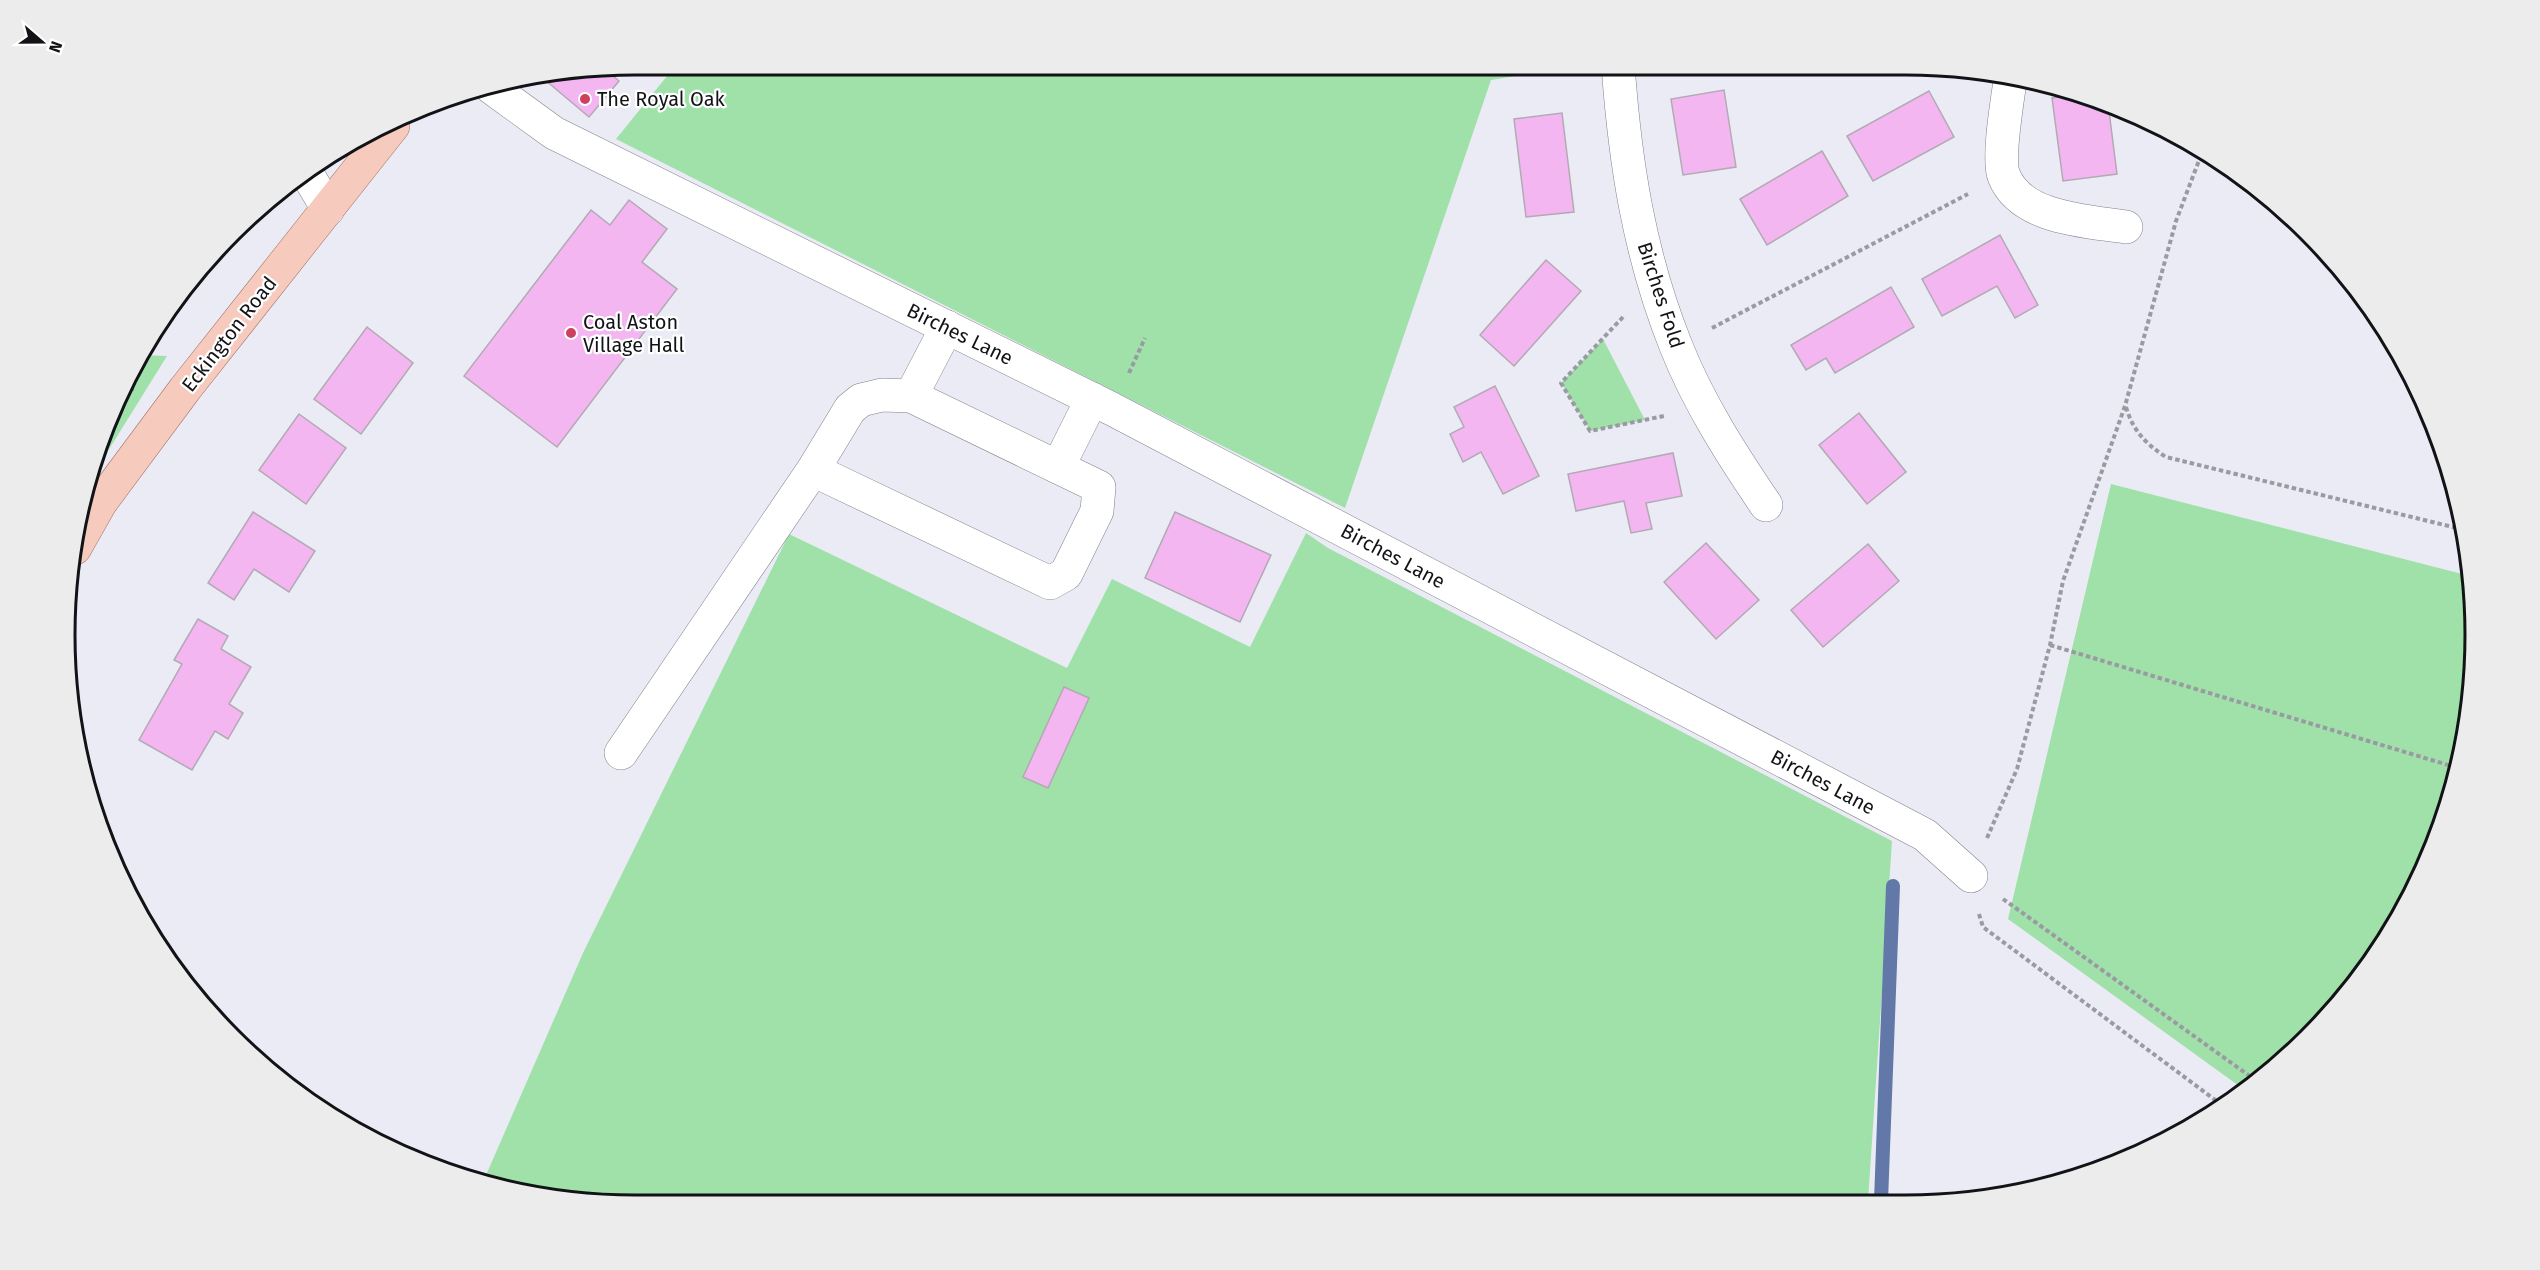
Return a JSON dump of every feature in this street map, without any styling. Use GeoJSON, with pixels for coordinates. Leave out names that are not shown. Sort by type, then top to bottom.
{"type":"FeatureCollection","features":[{"type":"Feature","properties":{"kind":"main road","name":"Eckington Road"},"geometry":{"type":"LineString","coordinates":[[85,530],[101,502],[164,418],[388,133]]}},
{"type":"Feature","properties":{"kind":"street","name":"Birches Fold"},"geometry":{"type":"LineString","coordinates":[[1619,75],[1629,181],[1654,283],[1676,347],[1706,408],[1739,465],[1766,505]]}},
{"type":"Feature","properties":{"kind":"street"},"geometry":{"type":"LineString","coordinates":[[2010,85],[2003,135],[2003,175],[2018,197],[2045,213],[2126,227]]}},
{"type":"Feature","properties":{"kind":"street","name":"Birches Lane"},"geometry":{"type":"LineString","coordinates":[[498,92],[554,133],[1092,399],[1925,836],[1971,876]]}},
{"type":"Feature","properties":{"kind":"street"},"geometry":{"type":"LineString","coordinates":[[310,179],[328,209]]}},
{"type":"Feature","properties":{"kind":"street"},"geometry":{"type":"LineString","coordinates":[[911,396],[947,327]]}},
{"type":"Feature","properties":{"kind":"street"},"geometry":{"type":"LineString","coordinates":[[621,753],[813,470],[850,409],[861,400],[882,395],[911,396],[1099,487],[1097,511],[1065,574],[1050,583],[813,470]]}},
{"type":"Feature","properties":{"kind":"street"},"geometry":{"type":"LineString","coordinates":[[1058,467],[1092,399]]}},
{"type":"Feature","properties":{"kind":"path"},"geometry":{"type":"LineString","coordinates":[[2200,159],[2176,220],[2125,406],[2063,581],[2050,645],[2017,769],[1971,876],[1983,927],[2216,1101]]}},
{"type":"Feature","properties":{"kind":"path"},"geometry":{"type":"LineString","coordinates":[[1676,347],[2003,175]]}},
{"type":"Feature","properties":{"kind":"path"},"geometry":{"type":"LineString","coordinates":[[1654,283],[1561,383],[1590,431],[1706,408]]}},
{"type":"Feature","properties":{"kind":"path"},"geometry":{"type":"LineString","coordinates":[[2125,406],[2131,423],[2146,444],[2166,458],[2454,527]]}},
{"type":"Feature","properties":{"kind":"path"},"geometry":{"type":"LineString","coordinates":[[2050,645],[2449,765]]}},
{"type":"Feature","properties":{"kind":"path"},"geometry":{"type":"LineString","coordinates":[[1971,876],[2250,1076]]}},
{"type":"Feature","properties":{"kind":"green space"},"geometry":{"type":"Polygon","coordinates":[[[668,75],[1521,75],[1491,80],[1345,508],[616,139],[668,75]]]}},
{"type":"Feature","properties":{"kind":"green space"},"geometry":{"type":"Polygon","coordinates":[[[1603,339],[1645,420],[1590,431],[1561,383],[1603,339]]]}},
{"type":"Feature","properties":{"kind":"green space"},"geometry":{"type":"Polygon","coordinates":[[[150,355],[167,356],[105,456],[133,387],[150,355]]]}},
{"type":"Feature","properties":{"kind":"green space"},"geometry":{"type":"Polygon","coordinates":[[[2111,484],[2461,574],[2465,635],[2460,708],[2446,780],[2422,849],[2390,915],[2349,976],[2301,1031],[2246,1079],[2238,1085],[2008,919],[2111,484]]]}},
{"type":"Feature","properties":{"kind":"green space"},"geometry":{"type":"Polygon","coordinates":[[[1306,533],[1328,548],[1892,841],[1868,1195],[635,1195],[562,1190],[486,1175],[583,953],[789,534],[1067,668],[1112,579],[1250,647],[1306,533]]]}},
{"type":"Feature","properties":{"kind":"building","name":"The Royal Oak"},"geometry":{"type":"Polygon","coordinates":[[[613,76],[619,81],[589,117],[548,82],[613,76]]]}},
{"type":"Feature","properties":{"kind":"building"},"geometry":{"type":"Polygon","coordinates":[[[1724,90],[1736,167],[1683,175],[1671,99],[1724,90]]]}},
{"type":"Feature","properties":{"kind":"building"},"geometry":{"type":"Polygon","coordinates":[[[1929,91],[1954,137],[1873,181],[1847,136],[1929,91]]]}},
{"type":"Feature","properties":{"kind":"building"},"geometry":{"type":"Polygon","coordinates":[[[2059,97],[2109,114],[2117,174],[2063,181],[2052,98],[2059,97]]]}},
{"type":"Feature","properties":{"kind":"building"},"geometry":{"type":"Polygon","coordinates":[[[1562,113],[1574,212],[1526,217],[1514,119],[1562,113]]]}},
{"type":"Feature","properties":{"kind":"building"},"geometry":{"type":"Polygon","coordinates":[[[1822,151],[1848,196],[1767,245],[1740,199],[1822,151]]]}},
{"type":"Feature","properties":{"kind":"building","name":"Coal Aston Village Hall"},"geometry":{"type":"Polygon","coordinates":[[[629,200],[667,229],[642,262],[677,289],[557,447],[464,376],[591,210],[610,225],[629,200]]]}},
{"type":"Feature","properties":{"kind":"building"},"geometry":{"type":"Polygon","coordinates":[[[2000,235],[2038,305],[2015,318],[1997,286],[1942,316],[1922,279],[2000,235]]]}},
{"type":"Feature","properties":{"kind":"building"},"geometry":{"type":"Polygon","coordinates":[[[1546,260],[1581,291],[1514,366],[1480,335],[1546,260]]]}},
{"type":"Feature","properties":{"kind":"building"},"geometry":{"type":"Polygon","coordinates":[[[1891,287],[1914,327],[1835,373],[1826,358],[1806,370],[1791,345],[1891,287]]]}},
{"type":"Feature","properties":{"kind":"building"},"geometry":{"type":"Polygon","coordinates":[[[367,327],[413,363],[361,434],[314,399],[367,327]]]}},
{"type":"Feature","properties":{"kind":"building"},"geometry":{"type":"Polygon","coordinates":[[[1495,386],[1539,476],[1503,494],[1481,452],[1463,462],[1450,434],[1464,427],[1454,407],[1495,386]]]}},
{"type":"Feature","properties":{"kind":"building"},"geometry":{"type":"Polygon","coordinates":[[[1859,413],[1906,472],[1867,504],[1819,445],[1859,413]]]}},
{"type":"Feature","properties":{"kind":"building"},"geometry":{"type":"Polygon","coordinates":[[[299,414],[346,448],[306,504],[259,470],[299,414]]]}},
{"type":"Feature","properties":{"kind":"building"},"geometry":{"type":"Polygon","coordinates":[[[1673,453],[1682,496],[1646,503],[1652,529],[1631,533],[1624,501],[1576,511],[1568,474],[1673,453]]]}},
{"type":"Feature","properties":{"kind":"building"},"geometry":{"type":"Polygon","coordinates":[[[253,512],[315,551],[289,592],[254,569],[234,600],[208,583],[253,512]]]}},
{"type":"Feature","properties":{"kind":"building"},"geometry":{"type":"Polygon","coordinates":[[[1175,512],[1271,555],[1240,622],[1145,578],[1175,512]]]}},
{"type":"Feature","properties":{"kind":"building"},"geometry":{"type":"Polygon","coordinates":[[[1706,543],[1759,600],[1716,639],[1664,582],[1706,543]]]}},
{"type":"Feature","properties":{"kind":"building"},"geometry":{"type":"Polygon","coordinates":[[[1868,544],[1899,581],[1823,647],[1791,610],[1868,544]]]}},
{"type":"Feature","properties":{"kind":"building"},"geometry":{"type":"Polygon","coordinates":[[[198,619],[228,636],[221,649],[251,667],[229,704],[243,713],[228,739],[215,731],[192,770],[139,740],[182,664],[174,660],[198,619]]]}},
{"type":"Feature","properties":{"kind":"building"},"geometry":{"type":"Polygon","coordinates":[[[1064,687],[1089,698],[1048,788],[1023,777],[1064,687]]]}},
{"type":"Feature","properties":{"kind":"waterway"},"geometry":{"type":"LineString","coordinates":[[1881,1195],[1893,886]]}},
{"type":"Feature","properties":{"kind":"place","name":"The Royal Oak"},"geometry":{"type":"Point","coordinates":[585,99]}},
{"type":"Feature","properties":{"kind":"place","name":"Coal Aston Village Hall"},"geometry":{"type":"Point","coordinates":[571,333]}}]}
